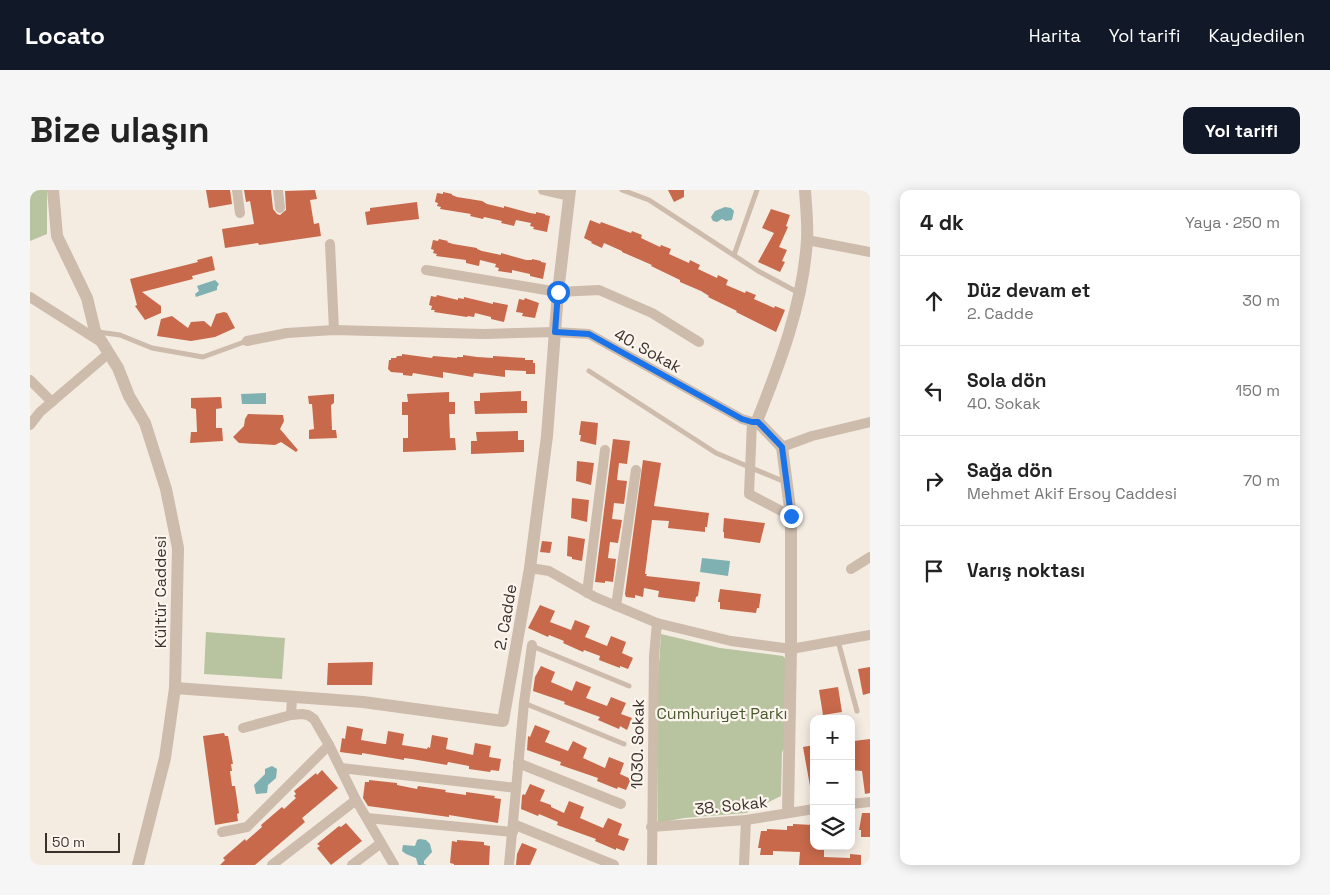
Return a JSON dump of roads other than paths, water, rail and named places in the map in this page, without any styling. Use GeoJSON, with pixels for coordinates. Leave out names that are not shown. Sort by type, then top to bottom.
{"type":"FeatureCollection","features":[{"type":"Feature","properties":{"kind":"street","name":"Kültür Caddesi"},"geometry":{"type":"LineString","coordinates":[[53,190],[57,236],[87,298],[95,331],[118,368],[129,396],[145,423],[166,489],[175,525],[178,548],[175,688],[166,758],[138,865]]}},
{"type":"Feature","properties":{"kind":"street"},"geometry":{"type":"LineString","coordinates":[[237,190],[240,213]]}},
{"type":"Feature","properties":{"kind":"street"},"geometry":{"type":"LineString","coordinates":[[278,190],[280,208]]}},
{"type":"Feature","properties":{"kind":"street"},"geometry":{"type":"LineString","coordinates":[[543,190],[569,193]]}},
{"type":"Feature","properties":{"kind":"street"},"geometry":{"type":"LineString","coordinates":[[791,516],[749,494],[750,467],[755,422],[787,344],[800,293],[807,240],[805,190]]}},
{"type":"Feature","properties":{"kind":"street","name":"2. Cadde"},"geometry":{"type":"LineString","coordinates":[[175,688],[363,702],[503,721],[530,568],[547,436],[558,292],[569,193]]}},
{"type":"Feature","properties":{"kind":"street"},"geometry":{"type":"LineString","coordinates":[[807,240],[870,252]]}},
{"type":"Feature","properties":{"kind":"street"},"geometry":{"type":"LineString","coordinates":[[330,244],[334,330]]}},
{"type":"Feature","properties":{"kind":"street"},"geometry":{"type":"LineString","coordinates":[[426,270],[558,292],[599,290],[652,313],[698,342]]}},
{"type":"Feature","properties":{"kind":"street"},"geometry":{"type":"LineString","coordinates":[[30,297],[106,348],[40,412],[30,426]]}},
{"type":"Feature","properties":{"kind":"street","name":"40. Sokak"},"geometry":{"type":"LineString","coordinates":[[247,341],[288,332],[334,330],[484,334],[555,332],[589,334],[742,419],[755,422]]}},
{"type":"Feature","properties":{"kind":"street"},"geometry":{"type":"LineString","coordinates":[[30,380],[52,402]]}},
{"type":"Feature","properties":{"kind":"street"},"geometry":{"type":"LineString","coordinates":[[755,422],[782,447],[791,516],[788,812]]}},
{"type":"Feature","properties":{"kind":"street"},"geometry":{"type":"LineString","coordinates":[[782,447],[812,436],[870,422]]}},
{"type":"Feature","properties":{"kind":"street"},"geometry":{"type":"LineString","coordinates":[[587,593],[605,450]]}},
{"type":"Feature","properties":{"kind":"street"},"geometry":{"type":"LineString","coordinates":[[616,606],[636,470]]}},
{"type":"Feature","properties":{"kind":"street"},"geometry":{"type":"LineString","coordinates":[[851,569],[870,557]]}},
{"type":"Feature","properties":{"kind":"street"},"geometry":{"type":"LineString","coordinates":[[530,568],[549,572],[587,593],[657,623],[730,641],[791,648],[870,635]]}},
{"type":"Feature","properties":{"kind":"street","name":"1030. Sokak"},"geometry":{"type":"LineString","coordinates":[[652,865],[654,656],[657,623]]}},
{"type":"Feature","properties":{"kind":"street"},"geometry":{"type":"LineString","coordinates":[[510,865],[518,762],[532,645]]}},
{"type":"Feature","properties":{"kind":"street"},"geometry":{"type":"LineString","coordinates":[[291,715],[292,698]]}},
{"type":"Feature","properties":{"kind":"street"},"geometry":{"type":"LineString","coordinates":[[243,728],[291,715],[308,715],[314,719],[356,800],[394,865]]}},
{"type":"Feature","properties":{"kind":"street"},"geometry":{"type":"LineString","coordinates":[[222,832],[247,827],[329,745]]}},
{"type":"Feature","properties":{"kind":"street"},"geometry":{"type":"LineString","coordinates":[[518,762],[621,804]]}},
{"type":"Feature","properties":{"kind":"street"},"geometry":{"type":"LineString","coordinates":[[341,768],[516,788]]}},
{"type":"Feature","properties":{"kind":"street"},"geometry":{"type":"LineString","coordinates":[[272,865],[356,800]]}},
{"type":"Feature","properties":{"kind":"street"},"geometry":{"type":"LineString","coordinates":[[855,804],[870,802]]}},
{"type":"Feature","properties":{"kind":"street","name":"38. Sokak"},"geometry":{"type":"LineString","coordinates":[[652,828],[746,820],[810,809]]}},
{"type":"Feature","properties":{"kind":"street"},"geometry":{"type":"LineString","coordinates":[[367,818],[513,828],[614,865]]}},
{"type":"Feature","properties":{"kind":"street"},"geometry":{"type":"LineString","coordinates":[[744,865],[746,820]]}},
{"type":"Feature","properties":{"kind":"street"},"geometry":{"type":"LineString","coordinates":[[352,865],[381,843]]}},
{"type":"Feature","properties":{"kind":"lane"},"geometry":{"type":"LineString","coordinates":[[622,190],[649,200],[758,271],[800,293]]}},
{"type":"Feature","properties":{"kind":"lane"},"geometry":{"type":"LineString","coordinates":[[734,255],[757,190]]}},
{"type":"Feature","properties":{"kind":"lane"},"geometry":{"type":"LineString","coordinates":[[95,331],[120,335],[152,348],[203,357],[247,341]]}},
{"type":"Feature","properties":{"kind":"lane"},"geometry":{"type":"LineString","coordinates":[[589,371],[716,453],[788,483]]}},
{"type":"Feature","properties":{"kind":"lane"},"geometry":{"type":"LineString","coordinates":[[838,641],[856,711]]}},
{"type":"Feature","properties":{"kind":"lane"},"geometry":{"type":"LineString","coordinates":[[532,645],[629,686]]}},
{"type":"Feature","properties":{"kind":"lane"},"geometry":{"type":"LineString","coordinates":[[524,703],[624,744]]}},
{"type":"Feature","properties":{"kind":"water"},"geometry":{"type":"Polygon","coordinates":[[[725,207],[731,208],[734,211],[732,220],[726,221],[722,219],[717,222],[713,221],[711,217],[715,211],[725,207]]]}},
{"type":"Feature","properties":{"kind":"water"},"geometry":{"type":"Polygon","coordinates":[[[215,280],[219,284],[217,290],[196,297],[195,294],[199,291],[197,286],[215,280]]]}},
{"type":"Feature","properties":{"kind":"water"},"geometry":{"type":"Polygon","coordinates":[[[266,393],[266,404],[242,404],[241,394],[266,393]]]}},
{"type":"Feature","properties":{"kind":"water"},"geometry":{"type":"Polygon","coordinates":[[[702,558],[730,561],[728,576],[700,572],[702,558]]]}},
{"type":"Feature","properties":{"kind":"water"},"geometry":{"type":"Polygon","coordinates":[[[272,766],[277,769],[276,778],[268,785],[267,793],[256,794],[254,785],[265,774],[265,769],[272,766]]]}},
{"type":"Feature","properties":{"kind":"water"},"geometry":{"type":"Polygon","coordinates":[[[417,840],[426,840],[430,844],[432,852],[424,861],[424,864],[427,865],[418,865],[416,858],[402,851],[403,845],[415,846],[417,840]]]}},
{"type":"Feature","properties":{"kind":"park label","name":"Cumhuriyet Parkı"},"geometry":{"type":"Point","coordinates":[722,713]}}]}
